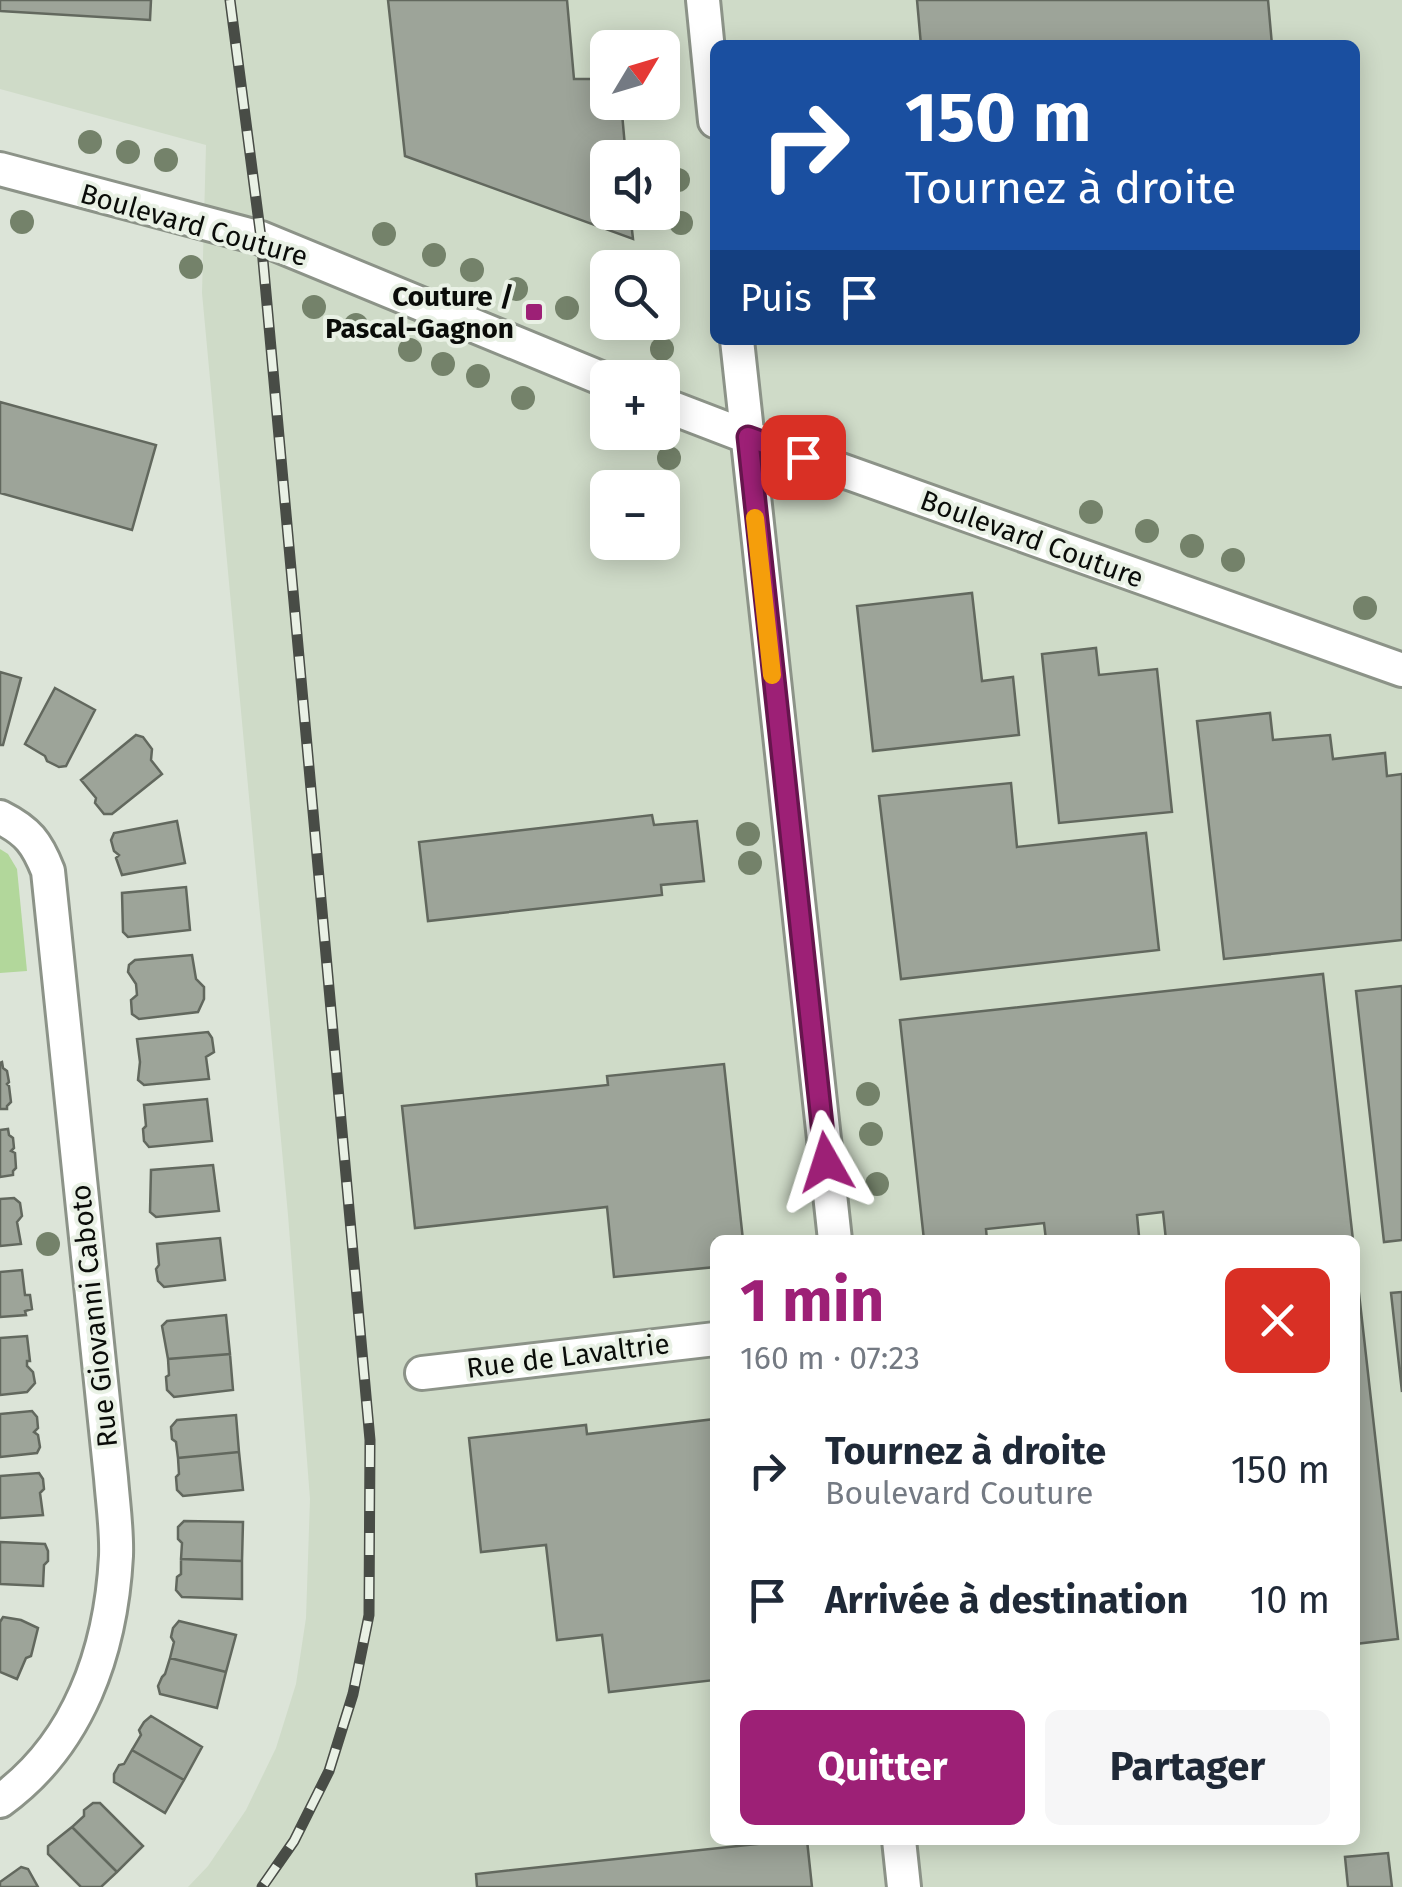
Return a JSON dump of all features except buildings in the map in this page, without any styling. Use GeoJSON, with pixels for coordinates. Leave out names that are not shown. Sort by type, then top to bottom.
{"type":"FeatureCollection","features":[{"type":"Feature","properties":{"kind":"street"},"geometry":{"type":"LineString","coordinates":[[704,0],[710,65]]}},
{"type":"Feature","properties":{"kind":"street","name":"Boulevard Couture"},"geometry":{"type":"LineString","coordinates":[[0,170],[261,238],[590,374]]}},
{"type":"Feature","properties":{"kind":"street"},"geometry":{"type":"LineString","coordinates":[[737,345],[834,1235]]}},
{"type":"Feature","properties":{"kind":"street","name":"Boulevard Couture"},"geometry":{"type":"LineString","coordinates":[[680,411],[1402,670]]}},
{"type":"Feature","properties":{"kind":"street","name":"Rue Giovanni Caboto"},"geometry":{"type":"LineString","coordinates":[[0,816],[38,845],[48,872],[116,1554],[108,1627],[86,1698],[48,1758],[0,1801]]}},
{"type":"Feature","properties":{"kind":"street","name":"Rue de Lavaltrie"},"geometry":{"type":"LineString","coordinates":[[422,1373],[710,1339]]}},
{"type":"Feature","properties":{"kind":"street"},"geometry":{"type":"LineString","coordinates":[[900,1845],[904,1887]]}},
{"type":"Feature","properties":{"kind":"shaded area"},"geometry":{"type":"Polygon","coordinates":[[[0,0],[1402,0],[1402,1887],[188,1887],[208,1866],[246,1810],[276,1748],[296,1684],[306,1618],[310,1499],[288,1215],[202,293],[206,145],[0,89],[0,0]]]}},
{"type":"Feature","properties":{"kind":"green space"},"geometry":{"type":"Polygon","coordinates":[[[0,849],[17,869],[27,971],[0,973],[0,849]]]}},
{"type":"Feature","properties":{"kind":"railway"},"geometry":{"type":"LineString","coordinates":[[230,0],[261,238],[370,1440],[369,1615],[353,1694],[329,1771],[294,1841],[262,1887]]}},
{"type":"Feature","properties":{"kind":"slow traffic"},"geometry":{"type":"LineString","coordinates":[[755,518],[772,675]]}},
{"type":"Feature","properties":{"kind":"place","name":"Couture / Pascal-Gagnon"},"geometry":{"type":"Point","coordinates":[534,312]}},
{"type":"Feature","properties":{"kind":"route"},"geometry":{"type":"LineString","coordinates":[[803,457],[748,437],[826,1162]]}}]}
